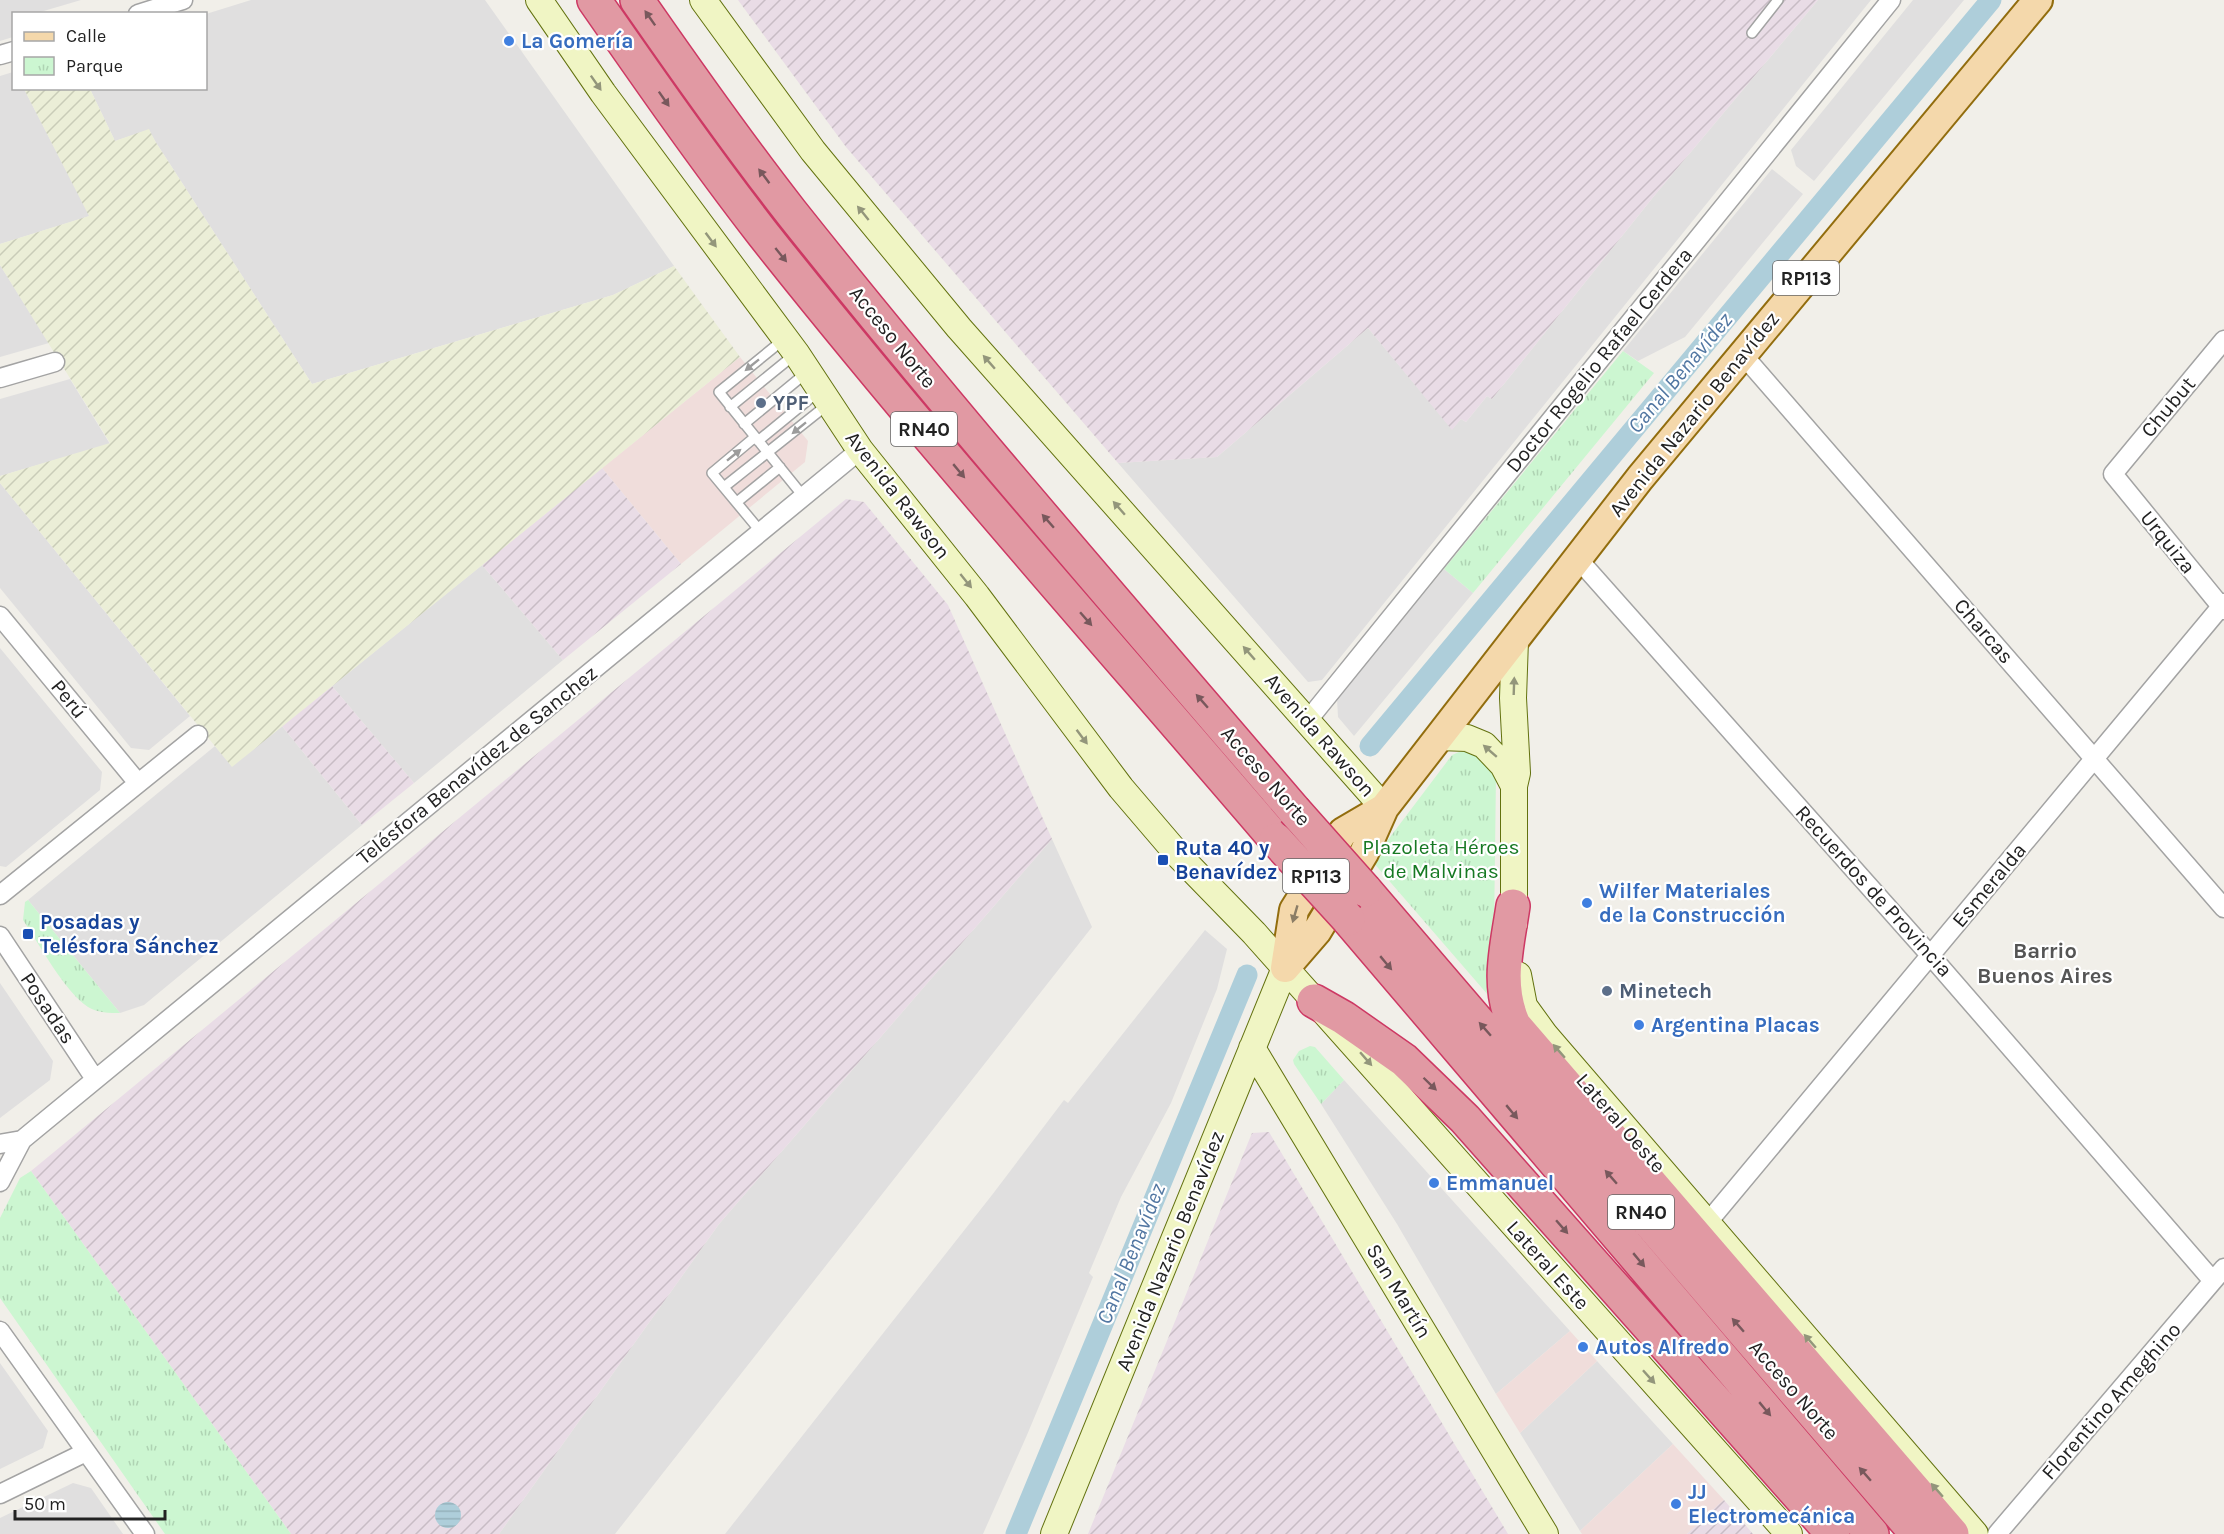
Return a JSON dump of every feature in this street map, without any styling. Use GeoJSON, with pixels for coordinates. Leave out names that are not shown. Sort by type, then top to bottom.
{"type":"FeatureCollection","features":[{"type":"Feature","properties":{"kind":"highway","name":"Acceso Norte"},"geometry":{"type":"LineString","coordinates":[[594,0],[689,135],[763,233],[969,482],[1276,840],[1348,919],[1872,1534]]}},
{"type":"Feature","properties":{"kind":"highway","name":"Acceso Norte"},"geometry":{"type":"LineString","coordinates":[[637,0],[716,113],[805,229],[932,384],[1294,810],[1917,1534]]}},
{"type":"Feature","properties":{"kind":"highway"},"geometry":{"type":"LineString","coordinates":[[1513,906],[1503,975],[1509,1013],[1514,1025],[1952,1534]]}},
{"type":"Feature","properties":{"kind":"highway"},"geometry":{"type":"LineString","coordinates":[[1314,1001],[1344,1018],[1404,1060],[1465,1119],[1833,1534]]}},
{"type":"Feature","properties":{"kind":"main road","name":"Avenida Nazario Benavídez"},"geometry":{"type":"LineString","coordinates":[[1285,968],[1317,931],[1364,853],[1384,808],[1640,478],[2038,0]]}},
{"type":"Feature","properties":{"kind":"street"},"geometry":{"type":"LineString","coordinates":[[144,12],[183,0]]}},
{"type":"Feature","properties":{"kind":"street","name":"Avenida Rawson"},"geometry":{"type":"LineString","coordinates":[[539,0],[616,110],[808,371],[860,450],[977,596],[1121,788],[1180,857],[1285,968]]}},
{"type":"Feature","properties":{"kind":"street","name":"Avenida Rawson"},"geometry":{"type":"LineString","coordinates":[[703,0],[813,151],[871,223],[1014,391],[1384,808]]}},
{"type":"Feature","properties":{"kind":"street","name":"Doctor Rogelio Rafael Cerdera"},"geometry":{"type":"LineString","coordinates":[[1308,720],[1891,0]]}},
{"type":"Feature","properties":{"kind":"street","name":"Chubut"},"geometry":{"type":"LineString","coordinates":[[2113,474],[2224,340]]}},
{"type":"Feature","properties":{"kind":"street","name":"Charcas"},"geometry":{"type":"LineString","coordinates":[[1743,354],[2224,908]]}},
{"type":"Feature","properties":{"kind":"street"},"geometry":{"type":"LineString","coordinates":[[0,378],[55,362]]}},
{"type":"Feature","properties":{"kind":"street","name":"Telésfora Benavídez de Sanchez"},"geometry":{"type":"LineString","coordinates":[[22,1140],[860,450]]}},
{"type":"Feature","properties":{"kind":"street","name":"Urquiza"},"geometry":{"type":"LineString","coordinates":[[2113,474],[2223,606]]}},
{"type":"Feature","properties":{"kind":"street","name":"Recuerdos de Provincia"},"geometry":{"type":"LineString","coordinates":[[1578,559],[2218,1275]]}},
{"type":"Feature","properties":{"kind":"street","name":"Esmeralda"},"geometry":{"type":"LineString","coordinates":[[1708,1222],[2223,606]]}},
{"type":"Feature","properties":{"kind":"street","name":"Perú"},"geometry":{"type":"LineString","coordinates":[[0,616],[138,783]]}},
{"type":"Feature","properties":{"kind":"street","name":"Lateral Oeste"},"geometry":{"type":"LineString","coordinates":[[1515,640],[1513,698],[1517,773],[1514,786],[1513,906],[1518,976],[1524,1006],[1545,1035],[1975,1534]]}},
{"type":"Feature","properties":{"kind":"street"},"geometry":{"type":"LineString","coordinates":[[0,895],[198,735]]}},
{"type":"Feature","properties":{"kind":"street"},"geometry":{"type":"LineString","coordinates":[[1440,736],[1467,738],[1484,745],[1503,765],[1514,786]]}},
{"type":"Feature","properties":{"kind":"street","name":"Posadas"},"geometry":{"type":"LineString","coordinates":[[0,936],[95,1079]]}},
{"type":"Feature","properties":{"kind":"street","name":"Lateral Este"},"geometry":{"type":"LineString","coordinates":[[1285,968],[1789,1534]]}},
{"type":"Feature","properties":{"kind":"street","name":"Avenida Nazario Benavídez"},"geometry":{"type":"LineString","coordinates":[[1054,1534],[1285,968]]}},
{"type":"Feature","properties":{"kind":"street","name":"San Martín"},"geometry":{"type":"LineString","coordinates":[[1252,1048],[1545,1534]]}},
{"type":"Feature","properties":{"kind":"street"},"geometry":{"type":"LineString","coordinates":[[0,1144],[22,1140]]}},
{"type":"Feature","properties":{"kind":"street"},"geometry":{"type":"LineString","coordinates":[[0,1182],[22,1140]]}},
{"type":"Feature","properties":{"kind":"street","name":"Florentino Ameghino"},"geometry":{"type":"LineString","coordinates":[[1997,1534],[2218,1275]]}},
{"type":"Feature","properties":{"kind":"street"},"geometry":{"type":"LineString","coordinates":[[0,1331],[145,1534]]}},
{"type":"Feature","properties":{"kind":"street"},"geometry":{"type":"LineString","coordinates":[[0,1494],[86,1452]]}},
{"type":"Feature","properties":{"kind":"lane"},"geometry":{"type":"LineString","coordinates":[[1752,33],[1778,0]]}},
{"type":"Feature","properties":{"kind":"lane"},"geometry":{"type":"LineString","coordinates":[[803,496],[719,392],[808,371]]}},
{"type":"Feature","properties":{"kind":"lane"},"geometry":{"type":"LineString","coordinates":[[730,407],[808,371]]}},
{"type":"Feature","properties":{"kind":"lane"},"geometry":{"type":"LineString","coordinates":[[744,424],[808,371]]}},
{"type":"Feature","properties":{"kind":"lane"},"geometry":{"type":"LineString","coordinates":[[761,532],[712,472],[757,439],[808,371]]}},
{"type":"Feature","properties":{"kind":"lane"},"geometry":{"type":"LineString","coordinates":[[724,487],[768,453],[808,371]]}},
{"type":"Feature","properties":{"kind":"lane"},"geometry":{"type":"LineString","coordinates":[[737,502],[780,467]]}},
{"type":"Feature","properties":{"kind":"shaded area"},"geometry":{"type":"Polygon","coordinates":[[[0,0],[81,0],[40,12],[12,12],[12,37],[0,41],[0,0]]]}},
{"type":"Feature","properties":{"kind":"shaded area"},"geometry":{"type":"Polygon","coordinates":[[[251,0],[485,0],[674,266],[613,295],[312,384],[149,130],[115,141],[90,90],[207,90],[207,14],[251,0]]]}},
{"type":"Feature","properties":{"kind":"shaded area"},"geometry":{"type":"Polygon","coordinates":[[[738,0],[1818,0],[1654,196],[1492,399],[1487,396],[1466,422],[1461,419],[1452,430],[1368,328],[1217,457],[1118,463],[846,147],[738,0]]]}},
{"type":"Feature","properties":{"kind":"shaded area"},"geometry":{"type":"Polygon","coordinates":[[[1818,0],[1871,0],[1322,680],[1308,682],[1118,463],[1217,457],[1368,328],[1452,429],[1461,419],[1466,422],[1487,396],[1492,399],[1654,196],[1818,0]]]}},
{"type":"Feature","properties":{"kind":"shaded area"},"geometry":{"type":"Polygon","coordinates":[[[1913,0],[1964,0],[1814,181],[1796,166],[1791,150],[1913,0]]]}},
{"type":"Feature","properties":{"kind":"shaded area"},"geometry":{"type":"Polygon","coordinates":[[[12,72],[12,90],[25,90],[90,216],[0,244],[0,76],[12,72]]]}},
{"type":"Feature","properties":{"kind":"shaded area"},"geometry":{"type":"Polygon","coordinates":[[[1772,169],[1803,194],[1685,337],[1638,361],[1623,351],[1772,169]]]}},
{"type":"Feature","properties":{"kind":"shaded area"},"geometry":{"type":"Polygon","coordinates":[[[0,265],[49,343],[0,357],[0,265]]]}},
{"type":"Feature","properties":{"kind":"shaded area"},"geometry":{"type":"Polygon","coordinates":[[[740,357],[808,441],[805,462],[681,564],[602,468],[740,357]]]}},
{"type":"Feature","properties":{"kind":"shaded area"},"geometry":{"type":"Polygon","coordinates":[[[70,379],[110,444],[0,476],[0,399],[70,379]]]}},
{"type":"Feature","properties":{"kind":"shaded area"},"geometry":{"type":"Polygon","coordinates":[[[602,468],[681,564],[563,660],[482,565],[602,468]]]}},
{"type":"Feature","properties":{"kind":"shaded area"},"geometry":{"type":"Polygon","coordinates":[[[0,483],[190,716],[149,750],[131,748],[0,588],[0,483]]]}},
{"type":"Feature","properties":{"kind":"shaded area"},"geometry":{"type":"Polygon","coordinates":[[[846,499],[864,502],[948,605],[1052,839],[719,1224],[499,1534],[291,1534],[31,1171],[846,499]]]}},
{"type":"Feature","properties":{"kind":"shaded area"},"geometry":{"type":"Polygon","coordinates":[[[482,565],[563,660],[414,783],[332,686],[482,565]]]}},
{"type":"Feature","properties":{"kind":"shaded area"},"geometry":{"type":"Polygon","coordinates":[[[1444,569],[1473,593],[1354,736],[1338,717],[1337,699],[1444,569]]]}},
{"type":"Feature","properties":{"kind":"shaded area"},"geometry":{"type":"Polygon","coordinates":[[[0,648],[102,772],[100,790],[6,867],[0,866],[0,648]]]}},
{"type":"Feature","properties":{"kind":"shaded area"},"geometry":{"type":"Polygon","coordinates":[[[332,686],[414,783],[362,825],[282,726],[332,686]]]}},
{"type":"Feature","properties":{"kind":"shaded area"},"geometry":{"type":"Polygon","coordinates":[[[282,726],[362,825],[144,1005],[120,1013],[28,900],[215,746],[232,766],[282,726]]]}},
{"type":"Feature","properties":{"kind":"shaded area"},"geometry":{"type":"Polygon","coordinates":[[[1052,839],[1092,927],[615,1534],[499,1534],[719,1224],[1052,839]]]}},
{"type":"Feature","properties":{"kind":"shaded area"},"geometry":{"type":"Polygon","coordinates":[[[1205,930],[1227,949],[1217,989],[1171,1103],[1121,1197],[1089,1273],[1093,1277],[983,1534],[725,1534],[1064,1100],[1068,1103],[1205,930]]]}},
{"type":"Feature","properties":{"kind":"shaded area"},"geometry":{"type":"Polygon","coordinates":[[[0,983],[53,1061],[50,1080],[0,1118],[0,983]]]}},
{"type":"Feature","properties":{"kind":"shaded area"},"geometry":{"type":"Polygon","coordinates":[[[1344,1080],[1570,1331],[1496,1394],[1397,1224],[1321,1104],[1344,1080]]]}},
{"type":"Feature","properties":{"kind":"shaded area"},"geometry":{"type":"Polygon","coordinates":[[[1269,1132],[1508,1534],[1088,1534],[1252,1133],[1269,1132]]]}},
{"type":"Feature","properties":{"kind":"shaded area"},"geometry":{"type":"Polygon","coordinates":[[[1570,1331],[1597,1361],[1520,1433],[1496,1394],[1570,1331]]]}},
{"type":"Feature","properties":{"kind":"shaded area"},"geometry":{"type":"Polygon","coordinates":[[[1597,1361],[1673,1444],[1580,1531],[1520,1433],[1597,1361]]]}},
{"type":"Feature","properties":{"kind":"shaded area"},"geometry":{"type":"Polygon","coordinates":[[[0,1363],[48,1431],[43,1448],[0,1469],[0,1363]]]}},
{"type":"Feature","properties":{"kind":"shaded area"},"geometry":{"type":"Polygon","coordinates":[[[1673,1444],[1724,1500],[1687,1534],[1582,1534],[1580,1531],[1673,1444]]]}},
{"type":"Feature","properties":{"kind":"shaded area"},"geometry":{"type":"Polygon","coordinates":[[[73,1483],[91,1488],[123,1534],[0,1534],[0,1518],[73,1483]]]}},
{"type":"Feature","properties":{"kind":"shaded area"},"geometry":{"type":"Polygon","coordinates":[[[1724,1500],[1753,1534],[1687,1534],[1718,1505],[1724,1500]]]}},
{"type":"Feature","properties":{"kind":"green space"},"geometry":{"type":"Polygon","coordinates":[[[25,90],[90,90],[115,141],[149,129],[312,384],[613,295],[674,266],[740,357],[232,767],[0,483],[0,476],[110,443],[0,265],[0,244],[89,216],[25,90]]]}},
{"type":"Feature","properties":{"kind":"green space"},"geometry":{"type":"Polygon","coordinates":[[[1623,351],[1654,373],[1473,593],[1444,569],[1623,351]]]}},
{"type":"Feature","properties":{"kind":"green space","name":"Plazoleta Héroes de Malvinas"},"geometry":{"type":"Polygon","coordinates":[[[1459,752],[1477,752],[1496,775],[1494,933],[1501,1010],[1372,861],[1452,755],[1459,752]]]}},
{"type":"Feature","properties":{"kind":"green space"},"geometry":{"type":"Polygon","coordinates":[[[28,900],[120,1013],[92,1009],[70,990],[23,920],[25,902],[28,900]]]}},
{"type":"Feature","properties":{"kind":"green space"},"geometry":{"type":"Polygon","coordinates":[[[1310,1046],[1315,1047],[1344,1080],[1321,1104],[1293,1060],[1299,1051],[1310,1046]]]}},
{"type":"Feature","properties":{"kind":"green space"},"geometry":{"type":"Polygon","coordinates":[[[31,1171],[291,1534],[165,1534],[0,1298],[0,1218],[20,1178],[31,1171]]]}},
{"type":"Feature","properties":{"kind":"water"},"geometry":{"type":"Polygon","coordinates":[[[448,1502],[457,1506],[461,1515],[457,1524],[448,1528],[439,1524],[435,1515],[439,1506],[448,1502]]]}},
{"type":"Feature","properties":{"kind":"waterway","name":"Canal Benavídez"},"geometry":{"type":"LineString","coordinates":[[1370,746],[1991,0]]}},
{"type":"Feature","properties":{"kind":"waterway","name":"Canal Benavídez"},"geometry":{"type":"LineString","coordinates":[[1016,1534],[1247,975]]}},
{"type":"Feature","properties":{"kind":"place","name":"La Gomería"},"geometry":{"type":"Point","coordinates":[509,41]}},
{"type":"Feature","properties":{"kind":"place","name":"YPF"},"geometry":{"type":"Point","coordinates":[761,403]}},
{"type":"Feature","properties":{"kind":"place","name":"Ruta 40 y Benavídez"},"geometry":{"type":"Point","coordinates":[1163,860]}},
{"type":"Feature","properties":{"kind":"place","name":"Wilfer Materiales de la Construcción"},"geometry":{"type":"Point","coordinates":[1587,903]}},
{"type":"Feature","properties":{"kind":"place","name":"Posadas y Telésfora Sánchez"},"geometry":{"type":"Point","coordinates":[28,934]}},
{"type":"Feature","properties":{"kind":"place","name":"Minetech"},"geometry":{"type":"Point","coordinates":[1607,991]}},
{"type":"Feature","properties":{"kind":"place","name":"Argentina Placas"},"geometry":{"type":"Point","coordinates":[1639,1025]}},
{"type":"Feature","properties":{"kind":"place","name":"Emmanuel"},"geometry":{"type":"Point","coordinates":[1434,1183]}},
{"type":"Feature","properties":{"kind":"place","name":"Autos Alfredo"},"geometry":{"type":"Point","coordinates":[1583,1347]}},
{"type":"Feature","properties":{"kind":"place","name":"JJ Electromecánica"},"geometry":{"type":"Point","coordinates":[1676,1504]}},
{"type":"Feature","properties":{"kind":"district","name":"Barrio Buenos Aires"},"geometry":{"type":"Point","coordinates":[2045,964]}}]}
